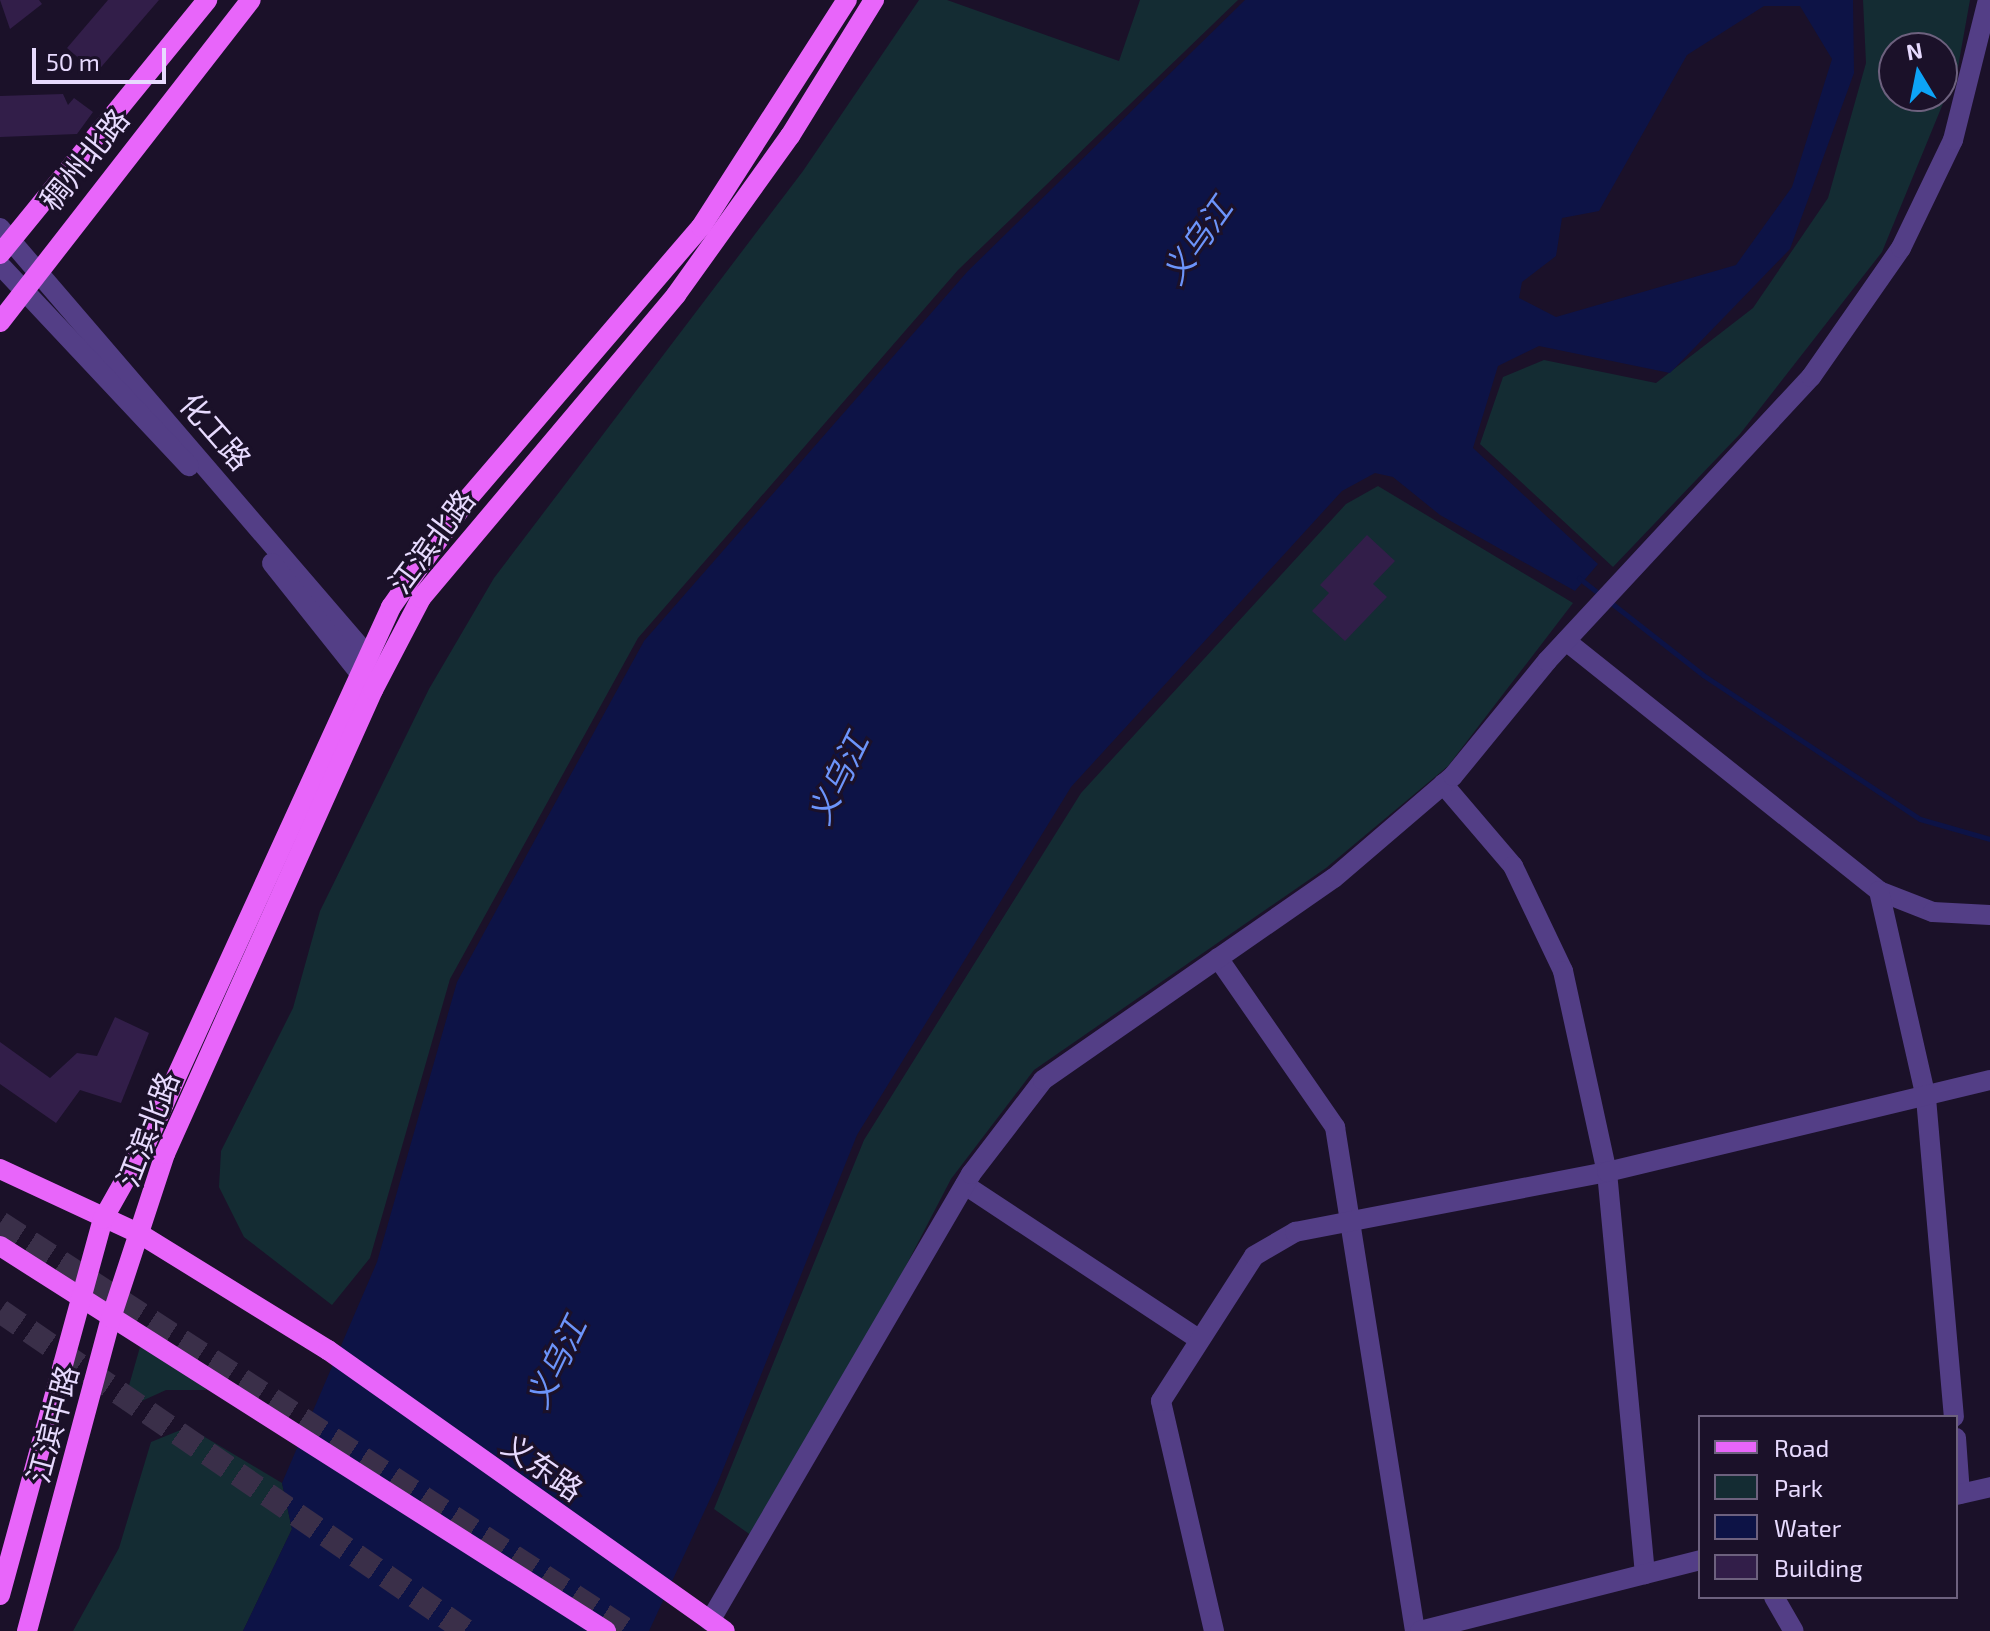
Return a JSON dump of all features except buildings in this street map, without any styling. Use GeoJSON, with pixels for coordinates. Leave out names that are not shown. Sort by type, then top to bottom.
{"type":"FeatureCollection","features":[{"type":"Feature","properties":{"kind":"main road","name":"稠州北路"},"geometry":{"type":"LineString","coordinates":[[4,241],[207,0]]}},
{"type":"Feature","properties":{"kind":"main road","name":"稠州北路"},"geometry":{"type":"LineString","coordinates":[[0,322],[37,270],[251,0]]}},
{"type":"Feature","properties":{"kind":"main road","name":"江滨北路"},"geometry":{"type":"LineString","coordinates":[[103,1219],[147,1141],[333,742],[363,662],[465,502],[701,227],[847,0]]}},
{"type":"Feature","properties":{"kind":"main road","name":"江滨北路"},"geometry":{"type":"LineString","coordinates":[[140,1234],[165,1154],[378,683],[421,598],[676,295],[790,136],[874,0]]}},
{"type":"Feature","properties":{"kind":"main road","name":"义东路"},"geometry":{"type":"LineString","coordinates":[[0,1169],[140,1234],[328,1350],[717,1626]]}},
{"type":"Feature","properties":{"kind":"main road","name":"江滨中路"},"geometry":{"type":"LineString","coordinates":[[0,1595],[103,1219]]}},
{"type":"Feature","properties":{"kind":"main road","name":"江滨中路"},"geometry":{"type":"LineString","coordinates":[[27,1631],[111,1318],[140,1234]]}},
{"type":"Feature","properties":{"kind":"main road"},"geometry":{"type":"LineString","coordinates":[[0,1246],[606,1631]]}},
{"type":"Feature","properties":{"kind":"street"},"geometry":{"type":"LineString","coordinates":[[717,1626],[965,1185],[1043,1080],[1334,878],[1443,784],[1566,641],[1811,377],[1901,248],[1953,140],[1988,0]]}},
{"type":"Feature","properties":{"kind":"street","name":"化工路"},"geometry":{"type":"LineString","coordinates":[[4,241],[37,270],[378,683]]}},
{"type":"Feature","properties":{"kind":"street","name":"化工路"},"geometry":{"type":"LineString","coordinates":[[0,265],[26,289],[244,527],[363,662]]}},
{"type":"Feature","properties":{"kind":"street"},"geometry":{"type":"LineString","coordinates":[[1566,641],[1879,891],[1933,912],[1990,915]]}},
{"type":"Feature","properties":{"kind":"street"},"geometry":{"type":"LineString","coordinates":[[1443,784],[1513,866],[1563,971],[1607,1172],[1645,1574]]}},
{"type":"Feature","properties":{"kind":"street"},"geometry":{"type":"LineString","coordinates":[[1879,891],[1926,1098],[1954,1415]]}},
{"type":"Feature","properties":{"kind":"street"},"geometry":{"type":"LineString","coordinates":[[1218,958],[1335,1127],[1354,1226],[1370,1373],[1417,1631],[1698,1561]]}},
{"type":"Feature","properties":{"kind":"street"},"geometry":{"type":"LineString","coordinates":[[1214,1631],[1161,1401],[1197,1338],[1254,1256],[1295,1232],[1354,1226],[1607,1172],[1926,1098],[1990,1080]]}},
{"type":"Feature","properties":{"kind":"street"},"geometry":{"type":"LineString","coordinates":[[965,1185],[1197,1338]]}},
{"type":"Feature","properties":{"kind":"street"},"geometry":{"type":"LineString","coordinates":[[1958,1495],[1990,1487]]}},
{"type":"Feature","properties":{"kind":"street"},"geometry":{"type":"LineString","coordinates":[[1775,1599],[1794,1631]]}},
{"type":"Feature","properties":{"kind":"green space"},"geometry":{"type":"Polygon","coordinates":[[[919,0],[947,0],[1119,61],[1140,0],[1238,0],[958,270],[638,638],[450,979],[370,1258],[332,1305],[244,1237],[219,1187],[221,1151],[293,1008],[320,911],[429,689],[494,578],[803,171],[919,0]]]}},
{"type":"Feature","properties":{"kind":"green space"},"geometry":{"type":"Polygon","coordinates":[[[1863,0],[1970,0],[1958,67],[1958,32],[1878,32],[1878,112],[1940,112],[1882,252],[1740,434],[1613,567],[1480,444],[1503,377],[1544,360],[1656,383],[1753,308],[1828,198],[1866,63],[1863,0]]]}},
{"type":"Feature","properties":{"kind":"green space"},"geometry":{"type":"Polygon","coordinates":[[[1378,486],[1573,603],[1448,766],[1326,868],[1034,1070],[951,1179],[762,1543],[714,1509],[864,1140],[1081,793],[1346,504],[1378,486]]]}},
{"type":"Feature","properties":{"kind":"green space"},"geometry":{"type":"Polygon","coordinates":[[[146,1326],[207,1390],[166,1390],[122,1410],[146,1326]]]}},
{"type":"Feature","properties":{"kind":"green space"},"geometry":{"type":"Polygon","coordinates":[[[188,1427],[282,1483],[292,1529],[243,1631],[73,1631],[119,1548],[151,1442],[188,1427]]]}},
{"type":"Feature","properties":{"kind":"water","name":"义乌江"},"geometry":{"type":"Polygon","coordinates":[[[1245,0],[1853,0],[1854,73],[1790,249],[1670,373],[1539,346],[1498,366],[1473,448],[1598,564],[1575,591],[1440,515],[1393,477],[1375,473],[1342,491],[1071,787],[857,1135],[718,1482],[649,1631],[243,1631],[292,1529],[282,1483],[377,1262],[457,982],[644,641],[968,271],[1245,0]],[[1764,6],[1687,55],[1599,211],[1562,218],[1556,256],[1522,282],[1519,298],[1556,317],[1736,265],[1792,187],[1832,59],[1800,6],[1764,6]]]}},
{"type":"Feature","properties":{"kind":"waterway"},"geometry":{"type":"LineString","coordinates":[[1579,578],[1602,596]]}},
{"type":"Feature","properties":{"kind":"waterway"},"geometry":{"type":"LineString","coordinates":[[1610,602],[1703,675],[1920,819],[1990,839]]}},
{"type":"Feature","properties":{"kind":"tunnel"},"geometry":{"type":"LineString","coordinates":[[0,1223],[628,1631]]}},
{"type":"Feature","properties":{"kind":"tunnel"},"geometry":{"type":"LineString","coordinates":[[0,1311],[466,1631]]}}]}
